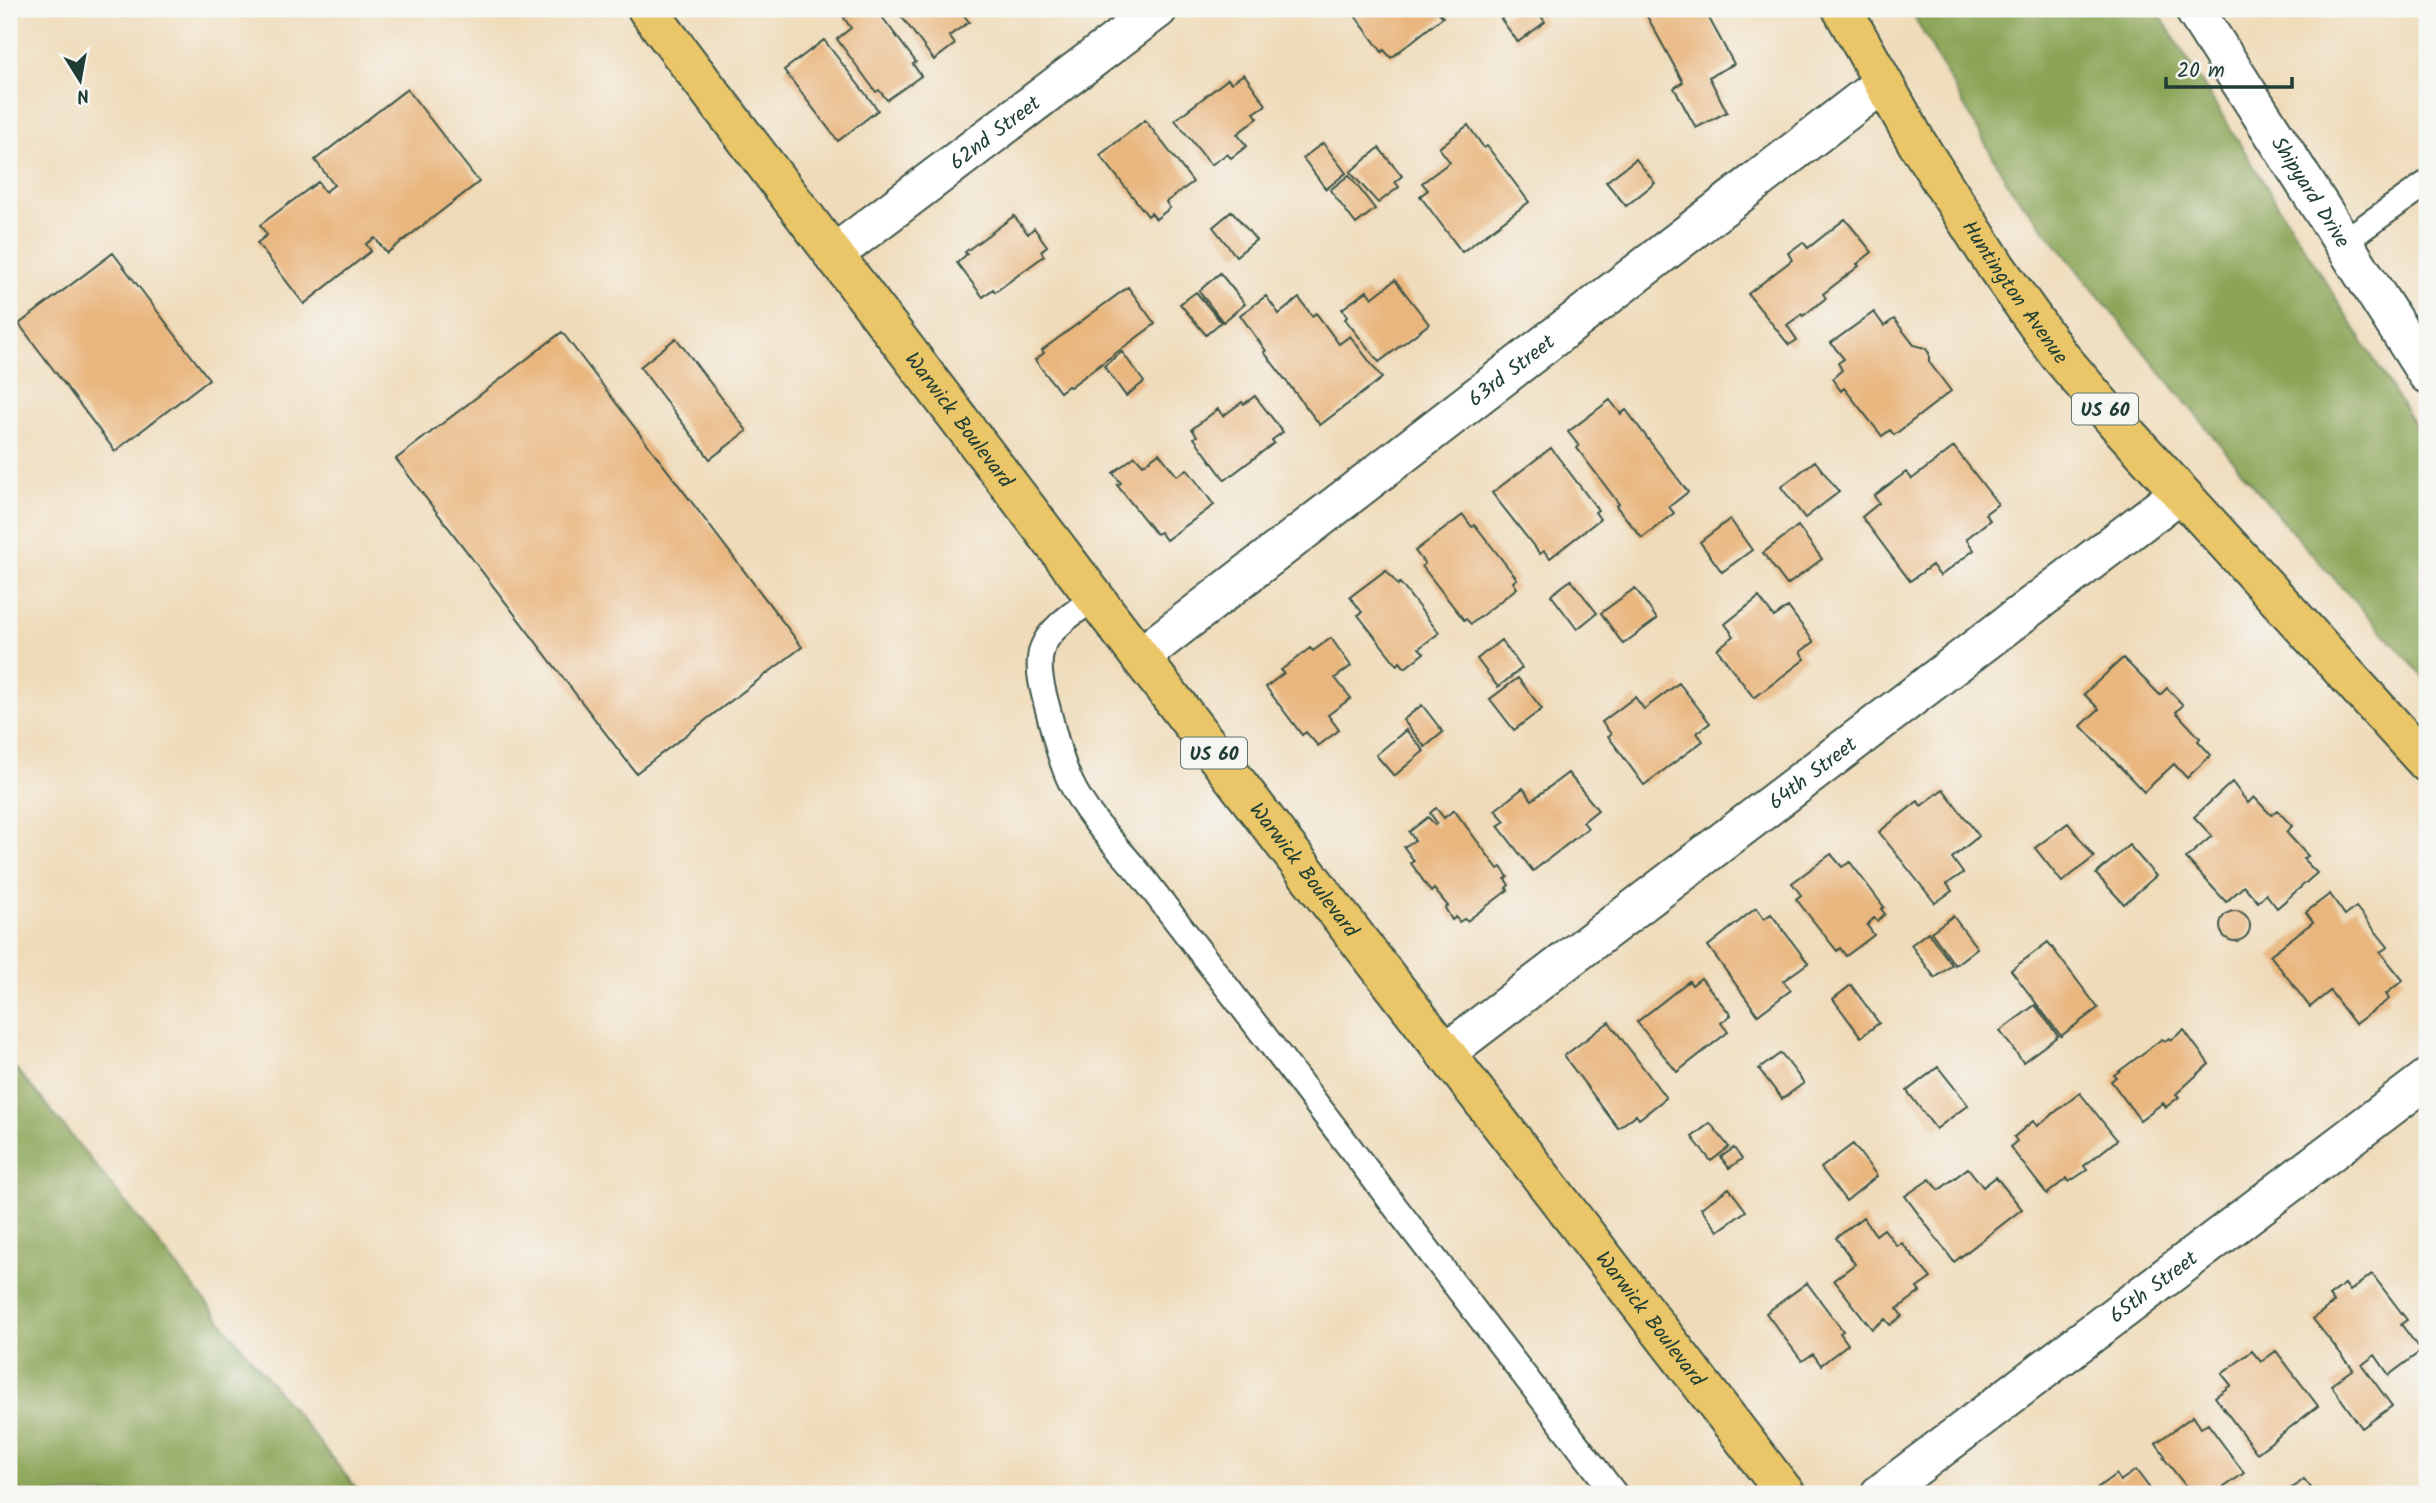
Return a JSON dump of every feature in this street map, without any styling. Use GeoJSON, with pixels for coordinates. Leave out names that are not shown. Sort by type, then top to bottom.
{"type":"FeatureCollection","features":[{"type":"Feature","properties":{"kind":"main road","name":"Warwick Boulevard"},"geometry":{"type":"LineString","coordinates":[[647,9],[1140,657],[1786,1494]]}},
{"type":"Feature","properties":{"kind":"main road","name":"Huntington Avenue"},"geometry":{"type":"LineString","coordinates":[[1842,9],[1917,143],[1997,268],[2059,355],[2180,493],[2427,763]]}},
{"type":"Feature","properties":{"kind":"street","name":"62nd Street"},"geometry":{"type":"LineString","coordinates":[[833,255],[1158,9]]}},
{"type":"Feature","properties":{"kind":"street","name":"Shipyard Drive"},"geometry":{"type":"LineString","coordinates":[[2194,9],[2427,374]]}},
{"type":"Feature","properties":{"kind":"street","name":"63rd Street"},"geometry":{"type":"LineString","coordinates":[[1140,657],[1883,83]]}},
{"type":"Feature","properties":{"kind":"street","name":"64th Street"},"geometry":{"type":"LineString","coordinates":[[1445,1053],[2180,493]]}},
{"type":"Feature","properties":{"kind":"street","name":"65th Street"},"geometry":{"type":"LineString","coordinates":[[1880,1494],[2427,1079]]}},
{"type":"Feature","properties":{"kind":"lane"},"geometry":{"type":"LineString","coordinates":[[2343,242],[2427,183]]}},
{"type":"Feature","properties":{"kind":"lane"},"geometry":{"type":"LineString","coordinates":[[1095,597],[1052,632],[1041,650],[1042,688],[1061,759],[1072,785],[1090,813],[1145,880],[1615,1494]]}},
{"type":"Feature","properties":{"kind":"green space"},"geometry":{"type":"Polygon","coordinates":[[[1910,9],[2156,9],[2427,445],[2427,681],[2285,524],[2011,189],[1910,9]]]}},
{"type":"Feature","properties":{"kind":"green space"},"geometry":{"type":"Polygon","coordinates":[[[9,1061],[40,1097],[361,1494],[9,1494],[9,1061]]]}},
{"type":"Feature","properties":{"kind":"building"},"geometry":{"type":"Polygon","coordinates":[[[841,9],[876,9],[916,62],[913,64],[921,76],[887,100],[879,90],[876,92],[837,39],[851,28],[841,9]]]}},
{"type":"Feature","properties":{"kind":"building"},"geometry":{"type":"Polygon","coordinates":[[[896,9],[959,9],[969,22],[949,36],[955,44],[934,60],[896,9]]]}},
{"type":"Feature","properties":{"kind":"building"},"geometry":{"type":"Polygon","coordinates":[[[1350,9],[1436,9],[1443,17],[1391,58],[1384,50],[1382,52],[1350,9]]]}},
{"type":"Feature","properties":{"kind":"building"},"geometry":{"type":"Polygon","coordinates":[[[1514,9],[1536,9],[1545,22],[1518,42],[1501,19],[1514,9]]]}},
{"type":"Feature","properties":{"kind":"building"},"geometry":{"type":"Polygon","coordinates":[[[1643,9],[1704,9],[1734,64],[1709,77],[1727,112],[1696,128],[1674,88],[1683,82],[1643,9]]]}},
{"type":"Feature","properties":{"kind":"building"},"geometry":{"type":"Polygon","coordinates":[[[824,40],[878,110],[838,141],[784,70],[824,40]]]}},
{"type":"Feature","properties":{"kind":"building"},"geometry":{"type":"Polygon","coordinates":[[[1244,74],[1266,105],[1254,113],[1258,118],[1237,134],[1247,146],[1231,158],[1227,154],[1211,165],[1175,120],[1228,79],[1231,83],[1244,74]]]}},
{"type":"Feature","properties":{"kind":"building"},"geometry":{"type":"Polygon","coordinates":[[[407,89],[479,182],[387,253],[375,238],[366,244],[371,251],[304,304],[257,243],[267,235],[260,225],[318,182],[325,192],[334,185],[315,160],[407,89]]]}},
{"type":"Feature","properties":{"kind":"building"},"geometry":{"type":"Polygon","coordinates":[[[1145,120],[1193,182],[1166,202],[1170,208],[1156,219],[1151,213],[1148,216],[1100,155],[1145,120]]]}},
{"type":"Feature","properties":{"kind":"building"},"geometry":{"type":"Polygon","coordinates":[[[1468,125],[1529,202],[1462,252],[1420,196],[1428,190],[1422,183],[1450,162],[1439,148],[1468,125]]]}},
{"type":"Feature","properties":{"kind":"building"},"geometry":{"type":"Polygon","coordinates":[[[1323,143],[1346,173],[1326,189],[1303,158],[1323,143]]]}},
{"type":"Feature","properties":{"kind":"building"},"geometry":{"type":"Polygon","coordinates":[[[1379,148],[1402,176],[1395,182],[1399,187],[1378,203],[1350,172],[1379,148]]]}},
{"type":"Feature","properties":{"kind":"building"},"geometry":{"type":"Polygon","coordinates":[[[1636,159],[1655,183],[1626,206],[1606,182],[1636,159]]]}},
{"type":"Feature","properties":{"kind":"building"},"geometry":{"type":"Polygon","coordinates":[[[1349,175],[1375,209],[1356,224],[1330,190],[1349,175]]]}},
{"type":"Feature","properties":{"kind":"building"},"geometry":{"type":"Polygon","coordinates":[[[1232,211],[1256,240],[1236,256],[1213,227],[1232,211]]]}},
{"type":"Feature","properties":{"kind":"building"},"geometry":{"type":"Polygon","coordinates":[[[1014,216],[1028,234],[1034,228],[1047,246],[1041,251],[1044,256],[995,292],[993,289],[983,297],[957,263],[967,254],[965,252],[1014,216]]]}},
{"type":"Feature","properties":{"kind":"building"},"geometry":{"type":"Polygon","coordinates":[[[1845,219],[1872,252],[1857,264],[1859,266],[1823,294],[1826,298],[1787,325],[1797,340],[1789,345],[1748,294],[1792,260],[1788,253],[1803,242],[1808,248],[1845,219]]]}},
{"type":"Feature","properties":{"kind":"building"},"geometry":{"type":"Polygon","coordinates":[[[113,253],[209,379],[115,451],[19,324],[113,253]]]}},
{"type":"Feature","properties":{"kind":"building"},"geometry":{"type":"Polygon","coordinates":[[[1220,273],[1245,304],[1223,322],[1199,291],[1220,273]]]}},
{"type":"Feature","properties":{"kind":"building"},"geometry":{"type":"Polygon","coordinates":[[[1395,280],[1429,324],[1379,362],[1345,319],[1347,317],[1342,309],[1367,291],[1372,298],[1395,280]]]}},
{"type":"Feature","properties":{"kind":"building"},"geometry":{"type":"Polygon","coordinates":[[[1128,287],[1155,324],[1060,392],[1035,360],[1044,353],[1042,350],[1128,287]]]}},
{"type":"Feature","properties":{"kind":"building"},"geometry":{"type":"Polygon","coordinates":[[[1196,292],[1221,322],[1206,335],[1180,304],[1196,292]]]}},
{"type":"Feature","properties":{"kind":"building"},"geometry":{"type":"Polygon","coordinates":[[[1266,296],[1279,314],[1299,298],[1312,316],[1316,313],[1339,344],[1350,336],[1382,378],[1320,425],[1264,352],[1266,351],[1240,315],[1266,296]]]}},
{"type":"Feature","properties":{"kind":"building"},"geometry":{"type":"Polygon","coordinates":[[[1874,312],[1884,326],[1894,319],[1914,345],[1925,348],[1929,353],[1929,362],[1951,391],[1894,435],[1890,430],[1882,436],[1844,388],[1841,391],[1832,379],[1842,370],[1838,363],[1844,359],[1831,343],[1874,312]]]}},
{"type":"Feature","properties":{"kind":"building"},"geometry":{"type":"Polygon","coordinates":[[[562,332],[802,647],[636,773],[396,459],[562,332]]]}},
{"type":"Feature","properties":{"kind":"building"},"geometry":{"type":"Polygon","coordinates":[[[676,338],[747,431],[710,459],[640,367],[676,338]]]}},
{"type":"Feature","properties":{"kind":"building"},"geometry":{"type":"Polygon","coordinates":[[[1122,352],[1144,382],[1126,396],[1104,366],[1122,352]]]}},
{"type":"Feature","properties":{"kind":"building"},"geometry":{"type":"Polygon","coordinates":[[[1255,396],[1283,432],[1272,440],[1274,443],[1225,480],[1194,438],[1197,436],[1192,429],[1218,409],[1223,416],[1255,396]]]}},
{"type":"Feature","properties":{"kind":"building"},"geometry":{"type":"Polygon","coordinates":[[[1610,400],[1621,414],[1626,410],[1688,492],[1669,507],[1674,513],[1642,538],[1616,506],[1619,504],[1568,432],[1610,400]]]}},
{"type":"Feature","properties":{"kind":"building"},"geometry":{"type":"Polygon","coordinates":[[[1954,447],[1998,504],[1985,514],[1990,520],[1966,539],[1974,550],[1940,576],[1932,565],[1910,581],[1862,517],[1879,503],[1874,496],[1906,472],[1912,479],[1954,447]]]}},
{"type":"Feature","properties":{"kind":"building"},"geometry":{"type":"Polygon","coordinates":[[[1551,448],[1598,510],[1595,512],[1600,519],[1550,558],[1544,551],[1540,554],[1492,493],[1551,448]]]}},
{"type":"Feature","properties":{"kind":"building"},"geometry":{"type":"Polygon","coordinates":[[[1159,453],[1177,476],[1187,469],[1214,505],[1166,540],[1160,532],[1156,534],[1117,485],[1121,483],[1113,473],[1135,456],[1143,465],[1159,453]]]}},
{"type":"Feature","properties":{"kind":"building"},"geometry":{"type":"Polygon","coordinates":[[[1815,461],[1839,492],[1805,518],[1781,487],[1815,461]]]}},
{"type":"Feature","properties":{"kind":"building"},"geometry":{"type":"Polygon","coordinates":[[[1463,515],[1472,527],[1475,525],[1517,579],[1513,582],[1517,588],[1471,624],[1464,620],[1422,566],[1425,564],[1415,551],[1463,515]]]}},
{"type":"Feature","properties":{"kind":"building"},"geometry":{"type":"Polygon","coordinates":[[[1730,519],[1752,550],[1722,572],[1700,542],[1730,519]]]}},
{"type":"Feature","properties":{"kind":"building"},"geometry":{"type":"Polygon","coordinates":[[[1798,526],[1822,559],[1787,585],[1763,553],[1798,526]]]}},
{"type":"Feature","properties":{"kind":"building"},"geometry":{"type":"Polygon","coordinates":[[[1386,570],[1398,585],[1400,583],[1439,633],[1419,648],[1424,653],[1405,668],[1400,662],[1397,665],[1358,615],[1362,612],[1350,597],[1386,570]]]}},
{"type":"Feature","properties":{"kind":"building"},"geometry":{"type":"Polygon","coordinates":[[[1571,580],[1597,613],[1577,629],[1551,595],[1571,580]]]}},
{"type":"Feature","properties":{"kind":"building"},"geometry":{"type":"Polygon","coordinates":[[[1635,588],[1657,619],[1623,644],[1601,613],[1635,588]]]}},
{"type":"Feature","properties":{"kind":"building"},"geometry":{"type":"Polygon","coordinates":[[[1759,597],[1774,617],[1788,607],[1814,642],[1800,652],[1805,659],[1754,698],[1717,649],[1734,636],[1725,624],[1759,597]]]}},
{"type":"Feature","properties":{"kind":"building"},"geometry":{"type":"Polygon","coordinates":[[[1331,638],[1351,666],[1335,678],[1351,698],[1328,715],[1339,730],[1318,746],[1306,732],[1302,735],[1266,687],[1284,673],[1281,670],[1310,648],[1313,651],[1331,638]]]}},
{"type":"Feature","properties":{"kind":"building"},"geometry":{"type":"Polygon","coordinates":[[[1501,640],[1522,668],[1498,687],[1477,659],[1501,640]]]}},
{"type":"Feature","properties":{"kind":"building"},"geometry":{"type":"Polygon","coordinates":[[[2123,658],[2160,695],[2167,688],[2183,705],[2176,712],[2200,738],[2198,741],[2211,755],[2187,778],[2174,764],[2144,792],[2081,726],[2099,709],[2084,694],[2123,658]]]}},
{"type":"Feature","properties":{"kind":"building"},"geometry":{"type":"Polygon","coordinates":[[[1518,678],[1542,709],[1514,730],[1490,699],[1518,678]]]}},
{"type":"Feature","properties":{"kind":"building"},"geometry":{"type":"Polygon","coordinates":[[[1679,683],[1710,723],[1697,733],[1703,741],[1644,785],[1608,736],[1611,734],[1602,722],[1635,697],[1644,709],[1679,683]]]}},
{"type":"Feature","properties":{"kind":"building"},"geometry":{"type":"Polygon","coordinates":[[[1422,705],[1443,732],[1425,747],[1403,720],[1422,705]]]}},
{"type":"Feature","properties":{"kind":"building"},"geometry":{"type":"Polygon","coordinates":[[[1406,730],[1424,751],[1394,776],[1376,755],[1406,730]]]}},
{"type":"Feature","properties":{"kind":"building"},"geometry":{"type":"Polygon","coordinates":[[[1568,773],[1598,810],[1583,822],[1588,828],[1533,871],[1498,826],[1505,821],[1495,810],[1523,788],[1532,800],[1568,773]]]}},
{"type":"Feature","properties":{"kind":"building"},"geometry":{"type":"Polygon","coordinates":[[[2232,782],[2248,803],[2254,797],[2271,815],[2277,810],[2292,826],[2286,832],[2308,856],[2303,859],[2317,873],[2277,908],[2266,894],[2258,902],[2244,886],[2226,902],[2186,858],[2212,836],[2194,817],[2232,782]]]}},
{"type":"Feature","properties":{"kind":"building"},"geometry":{"type":"Polygon","coordinates":[[[1943,789],[1979,836],[1952,858],[1963,873],[1947,884],[1952,891],[1935,903],[1879,832],[1918,801],[1921,806],[1943,789]]]}},
{"type":"Feature","properties":{"kind":"building"},"geometry":{"type":"Polygon","coordinates":[[[1436,808],[1444,818],[1454,810],[1498,869],[1501,867],[1508,877],[1505,879],[1509,885],[1506,888],[1508,890],[1467,921],[1464,919],[1459,922],[1456,917],[1452,920],[1445,908],[1448,906],[1434,889],[1431,892],[1411,863],[1414,861],[1404,847],[1415,840],[1409,832],[1428,817],[1435,825],[1437,823],[1430,813],[1436,808]]]}},
{"type":"Feature","properties":{"kind":"building"},"geometry":{"type":"Polygon","coordinates":[[[2068,823],[2094,857],[2062,882],[2035,848],[2068,823]]]}},
{"type":"Feature","properties":{"kind":"building"},"geometry":{"type":"Polygon","coordinates":[[[2129,845],[2156,876],[2124,904],[2096,874],[2129,845]]]}},
{"type":"Feature","properties":{"kind":"building"},"geometry":{"type":"Polygon","coordinates":[[[1831,854],[1842,867],[1850,862],[1884,907],[1881,909],[1885,914],[1877,921],[1874,918],[1867,925],[1874,935],[1846,956],[1840,948],[1837,951],[1796,899],[1801,895],[1792,883],[1831,854]]]}},
{"type":"Feature","properties":{"kind":"building"},"geometry":{"type":"Polygon","coordinates":[[[2330,894],[2345,915],[2356,907],[2388,947],[2380,952],[2403,980],[2386,994],[2389,999],[2355,1024],[2330,991],[2310,1007],[2270,955],[2313,922],[2306,912],[2330,894]]]}},
{"type":"Feature","properties":{"kind":"building"},"geometry":{"type":"Polygon","coordinates":[[[1756,908],[1764,919],[1771,914],[1808,963],[1783,981],[1791,990],[1758,1015],[1708,946],[1756,908]]]}},
{"type":"Feature","properties":{"kind":"building"},"geometry":{"type":"Polygon","coordinates":[[[2235,911],[2241,912],[2249,920],[2249,932],[2241,940],[2235,941],[2229,940],[2221,932],[2220,926],[2221,920],[2229,912],[2235,911]]]}},
{"type":"Feature","properties":{"kind":"building"},"geometry":{"type":"Polygon","coordinates":[[[1953,916],[1977,948],[1955,965],[1931,932],[1953,916]]]}},
{"type":"Feature","properties":{"kind":"building"},"geometry":{"type":"Polygon","coordinates":[[[1928,932],[1952,965],[1935,978],[1911,945],[1928,932]]]}},
{"type":"Feature","properties":{"kind":"building"},"geometry":{"type":"Polygon","coordinates":[[[2048,942],[2098,1008],[2061,1036],[2011,970],[2048,942]]]}},
{"type":"Feature","properties":{"kind":"building"},"geometry":{"type":"Polygon","coordinates":[[[1701,978],[1731,1015],[1721,1023],[1728,1032],[1677,1072],[1637,1022],[1689,981],[1692,985],[1701,978]]]}},
{"type":"Feature","properties":{"kind":"building"},"geometry":{"type":"Polygon","coordinates":[[[1851,985],[1879,1023],[1861,1037],[1833,999],[1851,985]]]}},
{"type":"Feature","properties":{"kind":"building"},"geometry":{"type":"Polygon","coordinates":[[[2035,1005],[2058,1036],[2023,1062],[2000,1031],[2035,1005]]]}},
{"type":"Feature","properties":{"kind":"building"},"geometry":{"type":"Polygon","coordinates":[[[1609,1022],[1666,1098],[1639,1119],[1636,1115],[1618,1128],[1564,1056],[1609,1022]]]}},
{"type":"Feature","properties":{"kind":"building"},"geometry":{"type":"Polygon","coordinates":[[[2184,1030],[2209,1064],[2176,1094],[2179,1097],[2166,1107],[2163,1103],[2140,1120],[2111,1081],[2116,1077],[2114,1075],[2162,1039],[2171,1040],[2184,1030]]]}},
{"type":"Feature","properties":{"kind":"building"},"geometry":{"type":"Polygon","coordinates":[[[1781,1053],[1804,1083],[1782,1099],[1759,1069],[1781,1053]]]}},
{"type":"Feature","properties":{"kind":"building"},"geometry":{"type":"Polygon","coordinates":[[[1938,1067],[1968,1105],[1936,1129],[1907,1091],[1938,1067]]]}},
{"type":"Feature","properties":{"kind":"building"},"geometry":{"type":"Polygon","coordinates":[[[2080,1093],[2117,1140],[2084,1166],[2087,1170],[2069,1182],[2067,1178],[2047,1194],[2010,1147],[2017,1141],[2014,1137],[2033,1121],[2037,1126],[2080,1093]]]}},
{"type":"Feature","properties":{"kind":"building"},"geometry":{"type":"Polygon","coordinates":[[[1710,1123],[1729,1147],[1711,1161],[1692,1137],[1710,1123]]]}},
{"type":"Feature","properties":{"kind":"building"},"geometry":{"type":"Polygon","coordinates":[[[1853,1144],[1877,1176],[1846,1201],[1821,1168],[1853,1144]]]}},
{"type":"Feature","properties":{"kind":"building"},"geometry":{"type":"Polygon","coordinates":[[[1734,1148],[1742,1159],[1729,1168],[1721,1157],[1734,1148]]]}},
{"type":"Feature","properties":{"kind":"building"},"geometry":{"type":"Polygon","coordinates":[[[1968,1168],[1983,1187],[1996,1177],[2022,1209],[1954,1262],[1905,1196],[1930,1179],[1939,1190],[1968,1168]]]}},
{"type":"Feature","properties":{"kind":"building"},"geometry":{"type":"Polygon","coordinates":[[[1729,1188],[1746,1211],[1718,1231],[1701,1208],[1729,1188]]]}},
{"type":"Feature","properties":{"kind":"building"},"geometry":{"type":"Polygon","coordinates":[[[1863,1217],[1876,1235],[1884,1229],[1897,1246],[1902,1243],[1931,1278],[1917,1288],[1920,1292],[1897,1309],[1902,1316],[1890,1325],[1885,1319],[1872,1329],[1834,1280],[1855,1264],[1836,1238],[1863,1217]]]}},
{"type":"Feature","properties":{"kind":"building"},"geometry":{"type":"Polygon","coordinates":[[[2372,1274],[2407,1320],[2401,1324],[2421,1351],[2389,1375],[2375,1355],[2362,1365],[2392,1406],[2362,1428],[2331,1385],[2353,1369],[2313,1319],[2334,1302],[2329,1296],[2345,1284],[2350,1291],[2372,1274]]]}},
{"type":"Feature","properties":{"kind":"building"},"geometry":{"type":"Polygon","coordinates":[[[1807,1283],[1843,1331],[1840,1333],[1848,1344],[1821,1365],[1813,1354],[1802,1361],[1766,1313],[1807,1283]]]}},
{"type":"Feature","properties":{"kind":"building"},"geometry":{"type":"Polygon","coordinates":[[[2252,1351],[2261,1362],[2276,1351],[2318,1406],[2257,1453],[2215,1397],[2231,1385],[2222,1374],[2252,1351]]]}},
{"type":"Feature","properties":{"kind":"building"},"geometry":{"type":"Polygon","coordinates":[[[2193,1416],[2201,1428],[2208,1424],[2244,1473],[2223,1488],[2228,1494],[2192,1494],[2163,1457],[2165,1456],[2156,1443],[2193,1416]]]}},
{"type":"Feature","properties":{"kind":"building"},"geometry":{"type":"Polygon","coordinates":[[[2136,1470],[2154,1494],[2101,1494],[2097,1488],[2116,1474],[2120,1481],[2136,1470]]]}},
{"type":"Feature","properties":{"kind":"building"},"geometry":{"type":"Polygon","coordinates":[[[2304,1479],[2316,1494],[2284,1494],[2304,1479]]]}}]}
